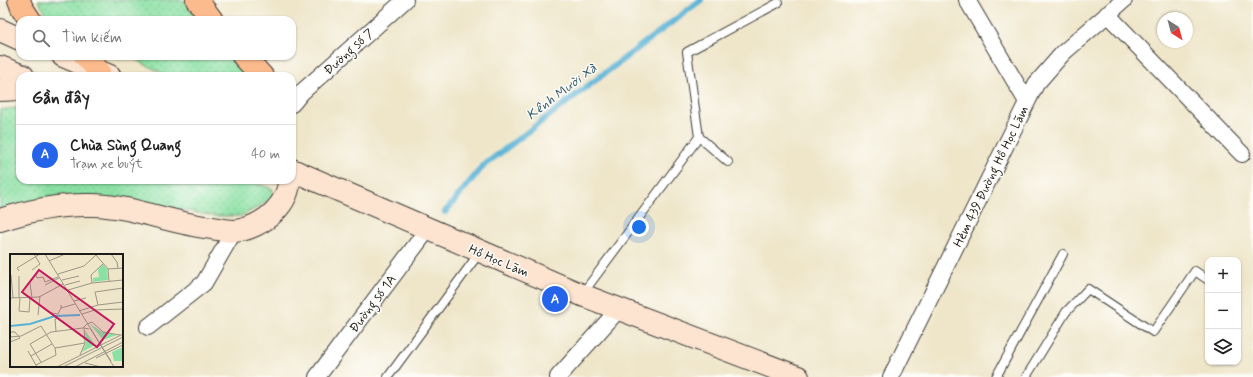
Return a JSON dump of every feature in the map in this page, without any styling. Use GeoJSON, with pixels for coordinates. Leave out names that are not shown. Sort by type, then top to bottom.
{"type":"FeatureCollection","features":[{"type":"Feature","properties":{"kind":"main road"},"geometry":{"type":"LineString","coordinates":[[19,0],[27,16]]}},
{"type":"Feature","properties":{"kind":"main road"},"geometry":{"type":"LineString","coordinates":[[197,0],[209,16]]}},
{"type":"Feature","properties":{"kind":"main road"},"geometry":{"type":"LineString","coordinates":[[0,30],[16,37]]}},
{"type":"Feature","properties":{"kind":"main road"},"geometry":{"type":"LineString","coordinates":[[74,60],[98,68]]}},
{"type":"Feature","properties":{"kind":"main road"},"geometry":{"type":"LineString","coordinates":[[247,60],[258,72]]}},
{"type":"Feature","properties":{"kind":"main road"},"geometry":{"type":"LineString","coordinates":[[0,67],[16,73]]}},
{"type":"Feature","properties":{"kind":"main road"},"geometry":{"type":"LineString","coordinates":[[0,90],[16,89]]}},
{"type":"Feature","properties":{"kind":"main road","name":"Hồ Học Lãm"},"geometry":{"type":"LineString","coordinates":[[296,172],[582,295],[774,373],[798,377]]}},
{"type":"Feature","properties":{"kind":"main road"},"geometry":{"type":"LineString","coordinates":[[0,220],[53,207],[93,205],[123,208],[195,226],[234,231],[251,227],[269,218],[282,204],[289,184]]}},
{"type":"Feature","properties":{"kind":"street","name":"Đường số 7"},"geometry":{"type":"LineString","coordinates":[[296,99],[302,92],[405,0]]}},
{"type":"Feature","properties":{"kind":"street"},"geometry":{"type":"LineString","coordinates":[[967,0],[1027,102]]}},
{"type":"Feature","properties":{"kind":"street","name":"Hẻm 439 Đường Hồ Học Lãm"},"geometry":{"type":"LineString","coordinates":[[891,377],[1036,84],[1063,53],[1124,0]]}},
{"type":"Feature","properties":{"kind":"street"},"geometry":{"type":"LineString","coordinates":[[1107,14],[1242,154]]}},
{"type":"Feature","properties":{"kind":"street","name":"Đường số 1A"},"geometry":{"type":"LineString","coordinates":[[317,377],[428,229]]}},
{"type":"Feature","properties":{"kind":"street"},"geometry":{"type":"LineString","coordinates":[[148,327],[204,282],[234,231]]}},
{"type":"Feature","properties":{"kind":"street"},"geometry":{"type":"LineString","coordinates":[[558,377],[619,309]]}},
{"type":"Feature","properties":{"kind":"lane"},"geometry":{"type":"LineString","coordinates":[[728,162],[699,137],[687,52],[778,3]]}},
{"type":"Feature","properties":{"kind":"lane"},"geometry":{"type":"LineString","coordinates":[[582,295],[699,137]]}},
{"type":"Feature","properties":{"kind":"lane"},"geometry":{"type":"LineString","coordinates":[[388,377],[480,252]]}},
{"type":"Feature","properties":{"kind":"lane"},"geometry":{"type":"LineString","coordinates":[[996,377],[1063,254]]}},
{"type":"Feature","properties":{"kind":"lane"},"geometry":{"type":"LineString","coordinates":[[1026,377],[1066,312],[1088,289],[1152,332],[1195,270],[1205,278]]}},
{"type":"Feature","properties":{"kind":"green space"},"geometry":{"type":"Polygon","coordinates":[[[38,0],[184,0],[195,16],[50,16],[38,0]]]}},
{"type":"Feature","properties":{"kind":"green space"},"geometry":{"type":"Polygon","coordinates":[[[136,60],[232,60],[243,72],[160,72],[136,60]]]}},
{"type":"Feature","properties":{"kind":"green space"},"geometry":{"type":"Polygon","coordinates":[[[16,108],[16,184],[258,184],[273,189],[272,197],[262,205],[241,216],[214,216],[144,203],[0,212],[0,110],[16,108]]]}},
{"type":"Feature","properties":{"kind":"waterway","name":"Kênh Mười Xà"},"geometry":{"type":"LineString","coordinates":[[445,212],[483,166],[701,0]]}},
{"type":"Feature","properties":{"kind":"place","name":"Chùa Sùng Quang"},"geometry":{"type":"Point","coordinates":[555,299]}}]}
